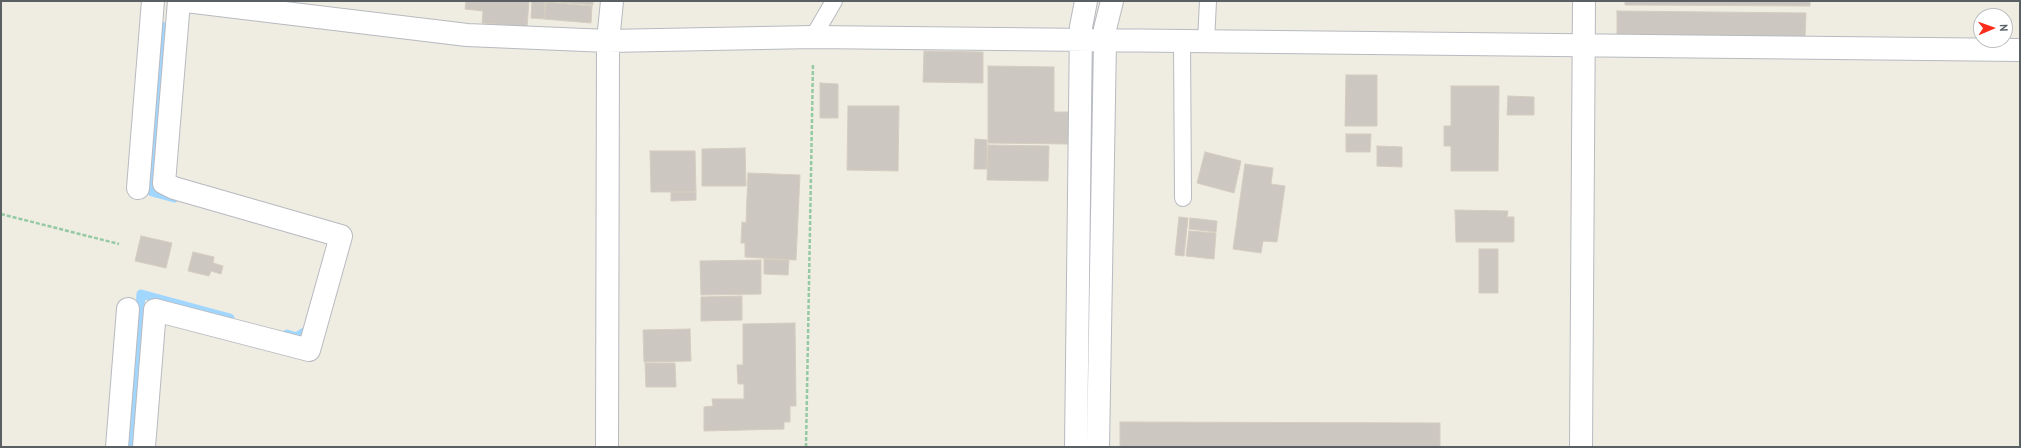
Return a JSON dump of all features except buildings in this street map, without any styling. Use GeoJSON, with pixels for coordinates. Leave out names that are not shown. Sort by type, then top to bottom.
{"type":"FeatureCollection","features":[{"type":"Feature","properties":{"kind":"street"},"geometry":{"type":"LineString","coordinates":[[138,188],[153,1]]}},
{"type":"Feature","properties":{"kind":"street"},"geometry":{"type":"LineString","coordinates":[[144,447],[156,310],[309,350],[341,236],[174,188],[164,183],[179,1]]}},
{"type":"Feature","properties":{"kind":"street"},"geometry":{"type":"LineString","coordinates":[[186,1],[467,35],[608,41],[813,37],[2020,50]]}},
{"type":"Feature","properties":{"kind":"street"},"geometry":{"type":"LineString","coordinates":[[607,447],[608,41],[612,1]]}},
{"type":"Feature","properties":{"kind":"street"},"geometry":{"type":"LineString","coordinates":[[1076,447],[1080,26],[1086,1]]}},
{"type":"Feature","properties":{"kind":"street"},"geometry":{"type":"LineString","coordinates":[[1098,447],[1104,41],[1105,29],[1112,1]]}},
{"type":"Feature","properties":{"kind":"street"},"geometry":{"type":"LineString","coordinates":[[1581,447],[1584,1]]}},
{"type":"Feature","properties":{"kind":"street"},"geometry":{"type":"LineString","coordinates":[[117,447],[128,309]]}},
{"type":"Feature","properties":{"kind":"lane"},"geometry":{"type":"LineString","coordinates":[[813,37],[834,1]]}},
{"type":"Feature","properties":{"kind":"lane"},"geometry":{"type":"LineString","coordinates":[[1206,42],[1208,1]]}},
{"type":"Feature","properties":{"kind":"lane"},"geometry":{"type":"LineString","coordinates":[[1182,41],[1184,198]]}},
{"type":"Feature","properties":{"kind":"path"},"geometry":{"type":"LineString","coordinates":[[806,447],[813,37]]}},
{"type":"Feature","properties":{"kind":"path"},"geometry":{"type":"LineString","coordinates":[[1,214],[119,244]]}},
{"type":"Feature","properties":{"kind":"waterway"},"geometry":{"type":"LineString","coordinates":[[162,26],[152,192],[174,198]]}},
{"type":"Feature","properties":{"kind":"waterway"},"geometry":{"type":"LineString","coordinates":[[130,447],[141,294],[230,318]]}},
{"type":"Feature","properties":{"kind":"waterway"},"geometry":{"type":"LineString","coordinates":[[287,334],[296,337],[309,329],[310,324]]}}]}
